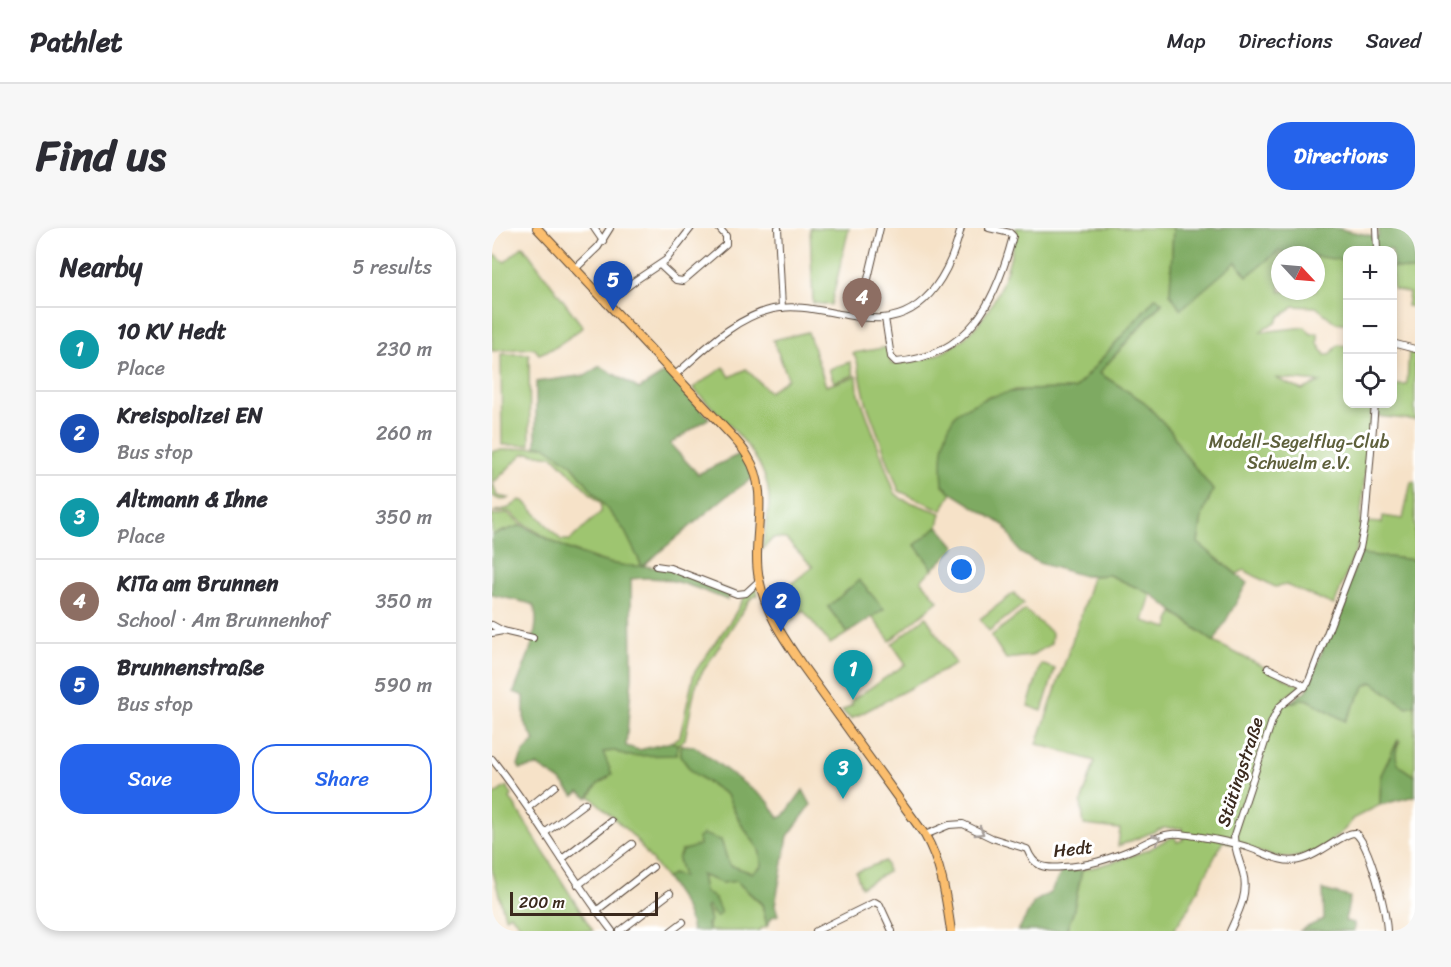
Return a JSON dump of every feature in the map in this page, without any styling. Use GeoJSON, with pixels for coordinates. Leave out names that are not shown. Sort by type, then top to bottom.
{"type":"FeatureCollection","features":[{"type":"Feature","properties":{"kind":"main road"},"geometry":{"type":"LineString","coordinates":[[537,228],[748,456],[757,482],[759,512],[757,565],[759,581],[767,606],[784,638],[932,847],[944,880],[951,931]]}},
{"type":"Feature","properties":{"kind":"street"},"geometry":{"type":"LineString","coordinates":[[594,228],[603,241]]}},
{"type":"Feature","properties":{"kind":"street"},"geometry":{"type":"LineString","coordinates":[[575,269],[603,241],[610,228]]}},
{"type":"Feature","properties":{"kind":"street"},"geometry":{"type":"LineString","coordinates":[[606,303],[660,265],[670,256],[691,228]]}},
{"type":"Feature","properties":{"kind":"street"},"geometry":{"type":"LineString","coordinates":[[660,265],[676,280],[682,280],[726,244],[726,236],[719,228]]}},
{"type":"Feature","properties":{"kind":"street"},"geometry":{"type":"LineString","coordinates":[[778,228],[782,308]]}},
{"type":"Feature","properties":{"kind":"street"},"geometry":{"type":"LineString","coordinates":[[859,317],[880,228]]}},
{"type":"Feature","properties":{"kind":"street"},"geometry":{"type":"LineString","coordinates":[[675,375],[710,344],[758,314],[782,308],[802,307],[859,317],[885,318],[908,311],[922,302],[936,288],[947,269],[961,228]]}},
{"type":"Feature","properties":{"kind":"street"},"geometry":{"type":"LineString","coordinates":[[885,318],[891,357],[896,362],[929,355],[954,343],[964,335],[990,303],[1004,270],[1013,236],[1010,233],[989,228]]}},
{"type":"Feature","properties":{"kind":"street"},"geometry":{"type":"LineString","coordinates":[[1376,228],[1377,246]]}},
{"type":"Feature","properties":{"kind":"street"},"geometry":{"type":"LineString","coordinates":[[1397,344],[1415,349]]}},
{"type":"Feature","properties":{"kind":"street"},"geometry":{"type":"LineString","coordinates":[[1268,668],[1305,687],[1362,539],[1375,408]]}},
{"type":"Feature","properties":{"kind":"street"},"geometry":{"type":"LineString","coordinates":[[656,566],[670,568],[737,594],[746,592],[759,581]]}},
{"type":"Feature","properties":{"kind":"street"},"geometry":{"type":"LineString","coordinates":[[492,625],[503,631],[533,638]]}},
{"type":"Feature","properties":{"kind":"street"},"geometry":{"type":"LineString","coordinates":[[493,632],[503,631]]}},
{"type":"Feature","properties":{"kind":"street","name":"Stütingstraße"},"geometry":{"type":"LineString","coordinates":[[1230,931],[1245,891],[1244,876],[1234,844],[1234,836],[1272,721],[1279,707],[1305,687]]}},
{"type":"Feature","properties":{"kind":"street"},"geometry":{"type":"LineString","coordinates":[[492,759],[529,807],[578,885],[612,931]]}},
{"type":"Feature","properties":{"kind":"street"},"geometry":{"type":"LineString","coordinates":[[529,807],[555,786]]}},
{"type":"Feature","properties":{"kind":"street"},"geometry":{"type":"LineString","coordinates":[[546,832],[585,803]]}},
{"type":"Feature","properties":{"kind":"street"},"geometry":{"type":"LineString","coordinates":[[562,859],[611,821]]}},
{"type":"Feature","properties":{"kind":"street","name":"Hedt"},"geometry":{"type":"LineString","coordinates":[[925,835],[949,825],[963,824],[992,838],[1027,849],[1033,861],[1039,866],[1054,868],[1090,865],[1170,834],[1234,844]]}},
{"type":"Feature","properties":{"kind":"street","name":"Stütingstraße"},"geometry":{"type":"LineString","coordinates":[[1234,844],[1278,859],[1297,861],[1311,857],[1347,833],[1355,832],[1361,840],[1373,870],[1385,913],[1387,931]]}},
{"type":"Feature","properties":{"kind":"street"},"geometry":{"type":"LineString","coordinates":[[578,885],[632,844]]}},
{"type":"Feature","properties":{"kind":"street"},"geometry":{"type":"LineString","coordinates":[[596,911],[653,867]]}},
{"type":"Feature","properties":{"kind":"street"},"geometry":{"type":"LineString","coordinates":[[620,931],[670,893]]}},
{"type":"Feature","properties":{"kind":"street"},"geometry":{"type":"LineString","coordinates":[[816,931],[875,902],[880,905],[892,931]]}},
{"type":"Feature","properties":{"kind":"street"},"geometry":{"type":"LineString","coordinates":[[671,931],[683,922]]}},
{"type":"Feature","properties":{"kind":"green space"},"geometry":{"type":"Polygon","coordinates":[[[810,228],[849,228],[831,305],[813,303],[810,228]]]}},
{"type":"Feature","properties":{"kind":"green space","name":"Modell-Segelflug-Club Schwelm e.V."},"geometry":{"type":"Polygon","coordinates":[[[1016,228],[1173,228],[1170,294],[1236,262],[1247,276],[1271,257],[1271,300],[1325,300],[1325,257],[1343,260],[1343,323],[1336,323],[1316,307],[1293,306],[1280,316],[1276,323],[1261,332],[1305,327],[1311,334],[1318,333],[1318,344],[1325,355],[1330,355],[1338,345],[1343,346],[1343,408],[1372,408],[1360,524],[1363,526],[1334,605],[1286,585],[1275,587],[1244,570],[1237,574],[1198,543],[1202,516],[1213,490],[1183,452],[1171,431],[1143,401],[1099,373],[1162,303],[1156,297],[1075,389],[1015,390],[1004,395],[986,397],[943,485],[952,493],[942,510],[899,491],[866,402],[857,361],[853,353],[888,347],[891,364],[932,357],[945,351],[974,329],[995,298],[1009,264],[1016,228]],[[1275,378],[1302,390],[1320,382],[1275,378]]]}},
{"type":"Feature","properties":{"kind":"green space"},"geometry":{"type":"Polygon","coordinates":[[[1173,228],[1335,228],[1378,237],[1379,228],[1415,228],[1415,271],[1397,268],[1397,246],[1343,246],[1343,260],[1325,258],[1325,246],[1271,246],[1271,257],[1247,276],[1236,262],[1181,309],[1170,294],[1173,228]]]}},
{"type":"Feature","properties":{"kind":"green space"},"geometry":{"type":"Polygon","coordinates":[[[523,246],[583,327],[556,347],[539,354],[534,348],[492,351],[492,258],[496,255],[505,262],[523,246]]]}},
{"type":"Feature","properties":{"kind":"green space"},"geometry":{"type":"Polygon","coordinates":[[[1397,268],[1415,271],[1415,307],[1407,306],[1409,293],[1397,290],[1397,268]]]}},
{"type":"Feature","properties":{"kind":"green space"},"geometry":{"type":"Polygon","coordinates":[[[1156,297],[1162,302],[1099,373],[1143,401],[1171,431],[1183,452],[1213,490],[1202,516],[1198,543],[1247,583],[1214,642],[1151,594],[1109,575],[1084,576],[1039,563],[1020,553],[1005,526],[943,485],[942,458],[945,439],[947,430],[957,413],[981,401],[1007,393],[1075,389],[1156,297]]]}},
{"type":"Feature","properties":{"kind":"green space"},"geometry":{"type":"Polygon","coordinates":[[[808,332],[826,386],[857,376],[858,391],[895,493],[902,499],[941,513],[938,526],[915,545],[933,569],[921,580],[938,601],[890,641],[872,617],[883,609],[828,607],[848,633],[830,644],[803,610],[784,627],[771,599],[813,567],[786,539],[773,538],[762,550],[769,500],[767,483],[761,468],[741,438],[693,388],[724,367],[730,377],[746,369],[769,392],[788,378],[773,340],[808,332]]]}},
{"type":"Feature","properties":{"kind":"green space"},"geometry":{"type":"Polygon","coordinates":[[[1409,350],[1415,351],[1415,420],[1376,416],[1377,408],[1397,408],[1397,385],[1407,385],[1409,350]]]}},
{"type":"Feature","properties":{"kind":"green space"},"geometry":{"type":"Polygon","coordinates":[[[501,354],[529,354],[530,445],[502,445],[501,354]]]}},
{"type":"Feature","properties":{"kind":"green space"},"geometry":{"type":"Polygon","coordinates":[[[850,362],[854,375],[834,382],[829,369],[850,362]]]}},
{"type":"Feature","properties":{"kind":"green space"},"geometry":{"type":"Polygon","coordinates":[[[600,366],[639,389],[666,372],[709,418],[670,444],[698,474],[742,453],[753,478],[724,498],[643,566],[669,569],[732,592],[727,600],[692,586],[669,580],[631,579],[632,677],[626,746],[639,750],[671,742],[677,744],[677,755],[626,756],[615,751],[603,752],[612,774],[598,784],[588,798],[579,792],[574,796],[561,781],[538,766],[520,769],[518,765],[523,753],[535,741],[524,722],[524,696],[514,692],[531,648],[536,614],[533,605],[492,595],[492,535],[522,525],[579,554],[610,563],[642,566],[624,530],[572,465],[545,446],[536,446],[536,382],[586,375],[600,366]]]}},
{"type":"Feature","properties":{"kind":"green space"},"geometry":{"type":"Polygon","coordinates":[[[545,446],[572,465],[625,530],[642,567],[616,566],[560,546],[510,512],[493,512],[509,508],[520,500],[524,501],[561,540],[570,540],[601,512],[601,504],[553,456],[523,454],[493,483],[497,496],[509,498],[500,500],[492,495],[492,451],[545,446]]]}},
{"type":"Feature","properties":{"kind":"green space"},"geometry":{"type":"Polygon","coordinates":[[[1411,482],[1415,482],[1415,560],[1360,554],[1367,522],[1382,523],[1383,516],[1403,519],[1411,482]]]}},
{"type":"Feature","properties":{"kind":"green space"},"geometry":{"type":"Polygon","coordinates":[[[509,514],[522,525],[492,535],[492,515],[509,514]]]}},
{"type":"Feature","properties":{"kind":"green space"},"geometry":{"type":"Polygon","coordinates":[[[938,526],[956,547],[933,569],[915,545],[938,526]]]}},
{"type":"Feature","properties":{"kind":"green space"},"geometry":{"type":"Polygon","coordinates":[[[1360,554],[1415,560],[1415,705],[1407,707],[1372,682],[1365,686],[1345,721],[1309,700],[1303,699],[1287,704],[1307,690],[1360,554]]]}},
{"type":"Feature","properties":{"kind":"green space"},"geometry":{"type":"Polygon","coordinates":[[[1109,575],[1151,594],[1143,621],[1168,628],[1173,612],[1214,642],[1301,686],[1283,699],[1287,704],[1304,699],[1309,700],[1345,721],[1365,686],[1372,682],[1406,707],[1415,705],[1415,776],[1397,762],[1396,753],[1400,741],[1398,740],[1381,775],[1380,805],[1352,819],[1337,836],[1309,854],[1282,857],[1223,841],[1188,909],[1173,931],[1066,931],[1073,913],[1082,870],[1108,864],[1175,837],[1177,842],[1183,840],[1182,828],[1163,828],[1118,846],[1120,829],[1084,825],[1081,803],[1095,761],[1037,744],[1092,576],[1109,575]]]}},
{"type":"Feature","properties":{"kind":"green space"},"geometry":{"type":"Polygon","coordinates":[[[859,580],[884,609],[848,633],[828,607],[859,580]]]}},
{"type":"Feature","properties":{"kind":"green space"},"geometry":{"type":"Polygon","coordinates":[[[756,585],[758,595],[751,598],[701,674],[695,688],[685,739],[678,744],[681,745],[681,757],[692,772],[727,795],[741,824],[759,849],[762,866],[752,873],[729,865],[721,840],[681,851],[678,859],[683,877],[672,874],[666,879],[634,837],[590,796],[598,784],[608,778],[603,752],[615,751],[626,756],[677,744],[671,742],[680,736],[694,673],[747,593],[756,585]]]}},
{"type":"Feature","properties":{"kind":"green space"},"geometry":{"type":"Polygon","coordinates":[[[1014,593],[1024,604],[989,631],[980,619],[1014,593]]]}},
{"type":"Feature","properties":{"kind":"green space"},"geometry":{"type":"Polygon","coordinates":[[[1025,610],[1052,633],[1051,644],[1031,656],[1006,659],[991,636],[1025,610]]]}},
{"type":"Feature","properties":{"kind":"green space"},"geometry":{"type":"Polygon","coordinates":[[[926,617],[956,664],[851,719],[842,711],[852,705],[852,700],[906,664],[892,644],[926,617]]]}},
{"type":"Feature","properties":{"kind":"green space"},"geometry":{"type":"Polygon","coordinates":[[[1041,664],[1055,669],[1042,711],[1028,706],[1041,664]]]}},
{"type":"Feature","properties":{"kind":"green space"},"geometry":{"type":"Polygon","coordinates":[[[1398,740],[1396,758],[1404,769],[1415,776],[1415,796],[1380,805],[1381,775],[1398,740]]]}},
{"type":"Feature","properties":{"kind":"green space"},"geometry":{"type":"Polygon","coordinates":[[[681,745],[694,746],[768,801],[779,818],[784,816],[803,790],[811,805],[788,836],[775,905],[778,915],[772,917],[767,926],[762,904],[736,881],[722,883],[701,875],[704,891],[715,899],[721,913],[716,917],[708,906],[706,908],[710,921],[707,924],[708,931],[692,931],[686,910],[666,879],[672,874],[683,877],[678,859],[682,851],[699,845],[698,838],[703,834],[721,840],[729,865],[752,873],[762,866],[759,849],[741,824],[727,795],[692,772],[681,757],[681,745]]]}},
{"type":"Feature","properties":{"kind":"green space"},"geometry":{"type":"Polygon","coordinates":[[[507,786],[512,795],[510,798],[593,931],[526,931],[510,914],[505,917],[492,869],[492,796],[507,786]]]}},
{"type":"Feature","properties":{"kind":"green space"},"geometry":{"type":"Polygon","coordinates":[[[885,861],[888,872],[861,887],[856,872],[885,861]]]}},
{"type":"Feature","properties":{"kind":"green space"},"geometry":{"type":"Polygon","coordinates":[[[1082,870],[1073,913],[1066,931],[1018,931],[1034,902],[1050,893],[1062,871],[1082,870]]]}},
{"type":"Feature","properties":{"kind":"green space"},"geometry":{"type":"Polygon","coordinates":[[[701,875],[722,883],[736,881],[762,905],[767,926],[757,931],[708,931],[709,913],[706,908],[715,899],[704,891],[701,875]]]}},
{"type":"Feature","properties":{"kind":"green space"},"geometry":{"type":"Polygon","coordinates":[[[1323,890],[1350,897],[1345,921],[1354,923],[1354,931],[1299,931],[1324,919],[1323,890]]]}},
{"type":"Feature","properties":{"kind":"place","name":"Brunnenstraße"},"geometry":{"type":"Point","coordinates":[613,311]}},
{"type":"Feature","properties":{"kind":"place","name":"KiTa am Brunnen"},"geometry":{"type":"Point","coordinates":[862,328]}},
{"type":"Feature","properties":{"kind":"place","name":"Kreispolizei EN"},"geometry":{"type":"Point","coordinates":[781,632]}},
{"type":"Feature","properties":{"kind":"place","name":"10 KV Hedt"},"geometry":{"type":"Point","coordinates":[853,700]}},
{"type":"Feature","properties":{"kind":"place","name":"Altmann & Ihne"},"geometry":{"type":"Point","coordinates":[843,799]}}]}
